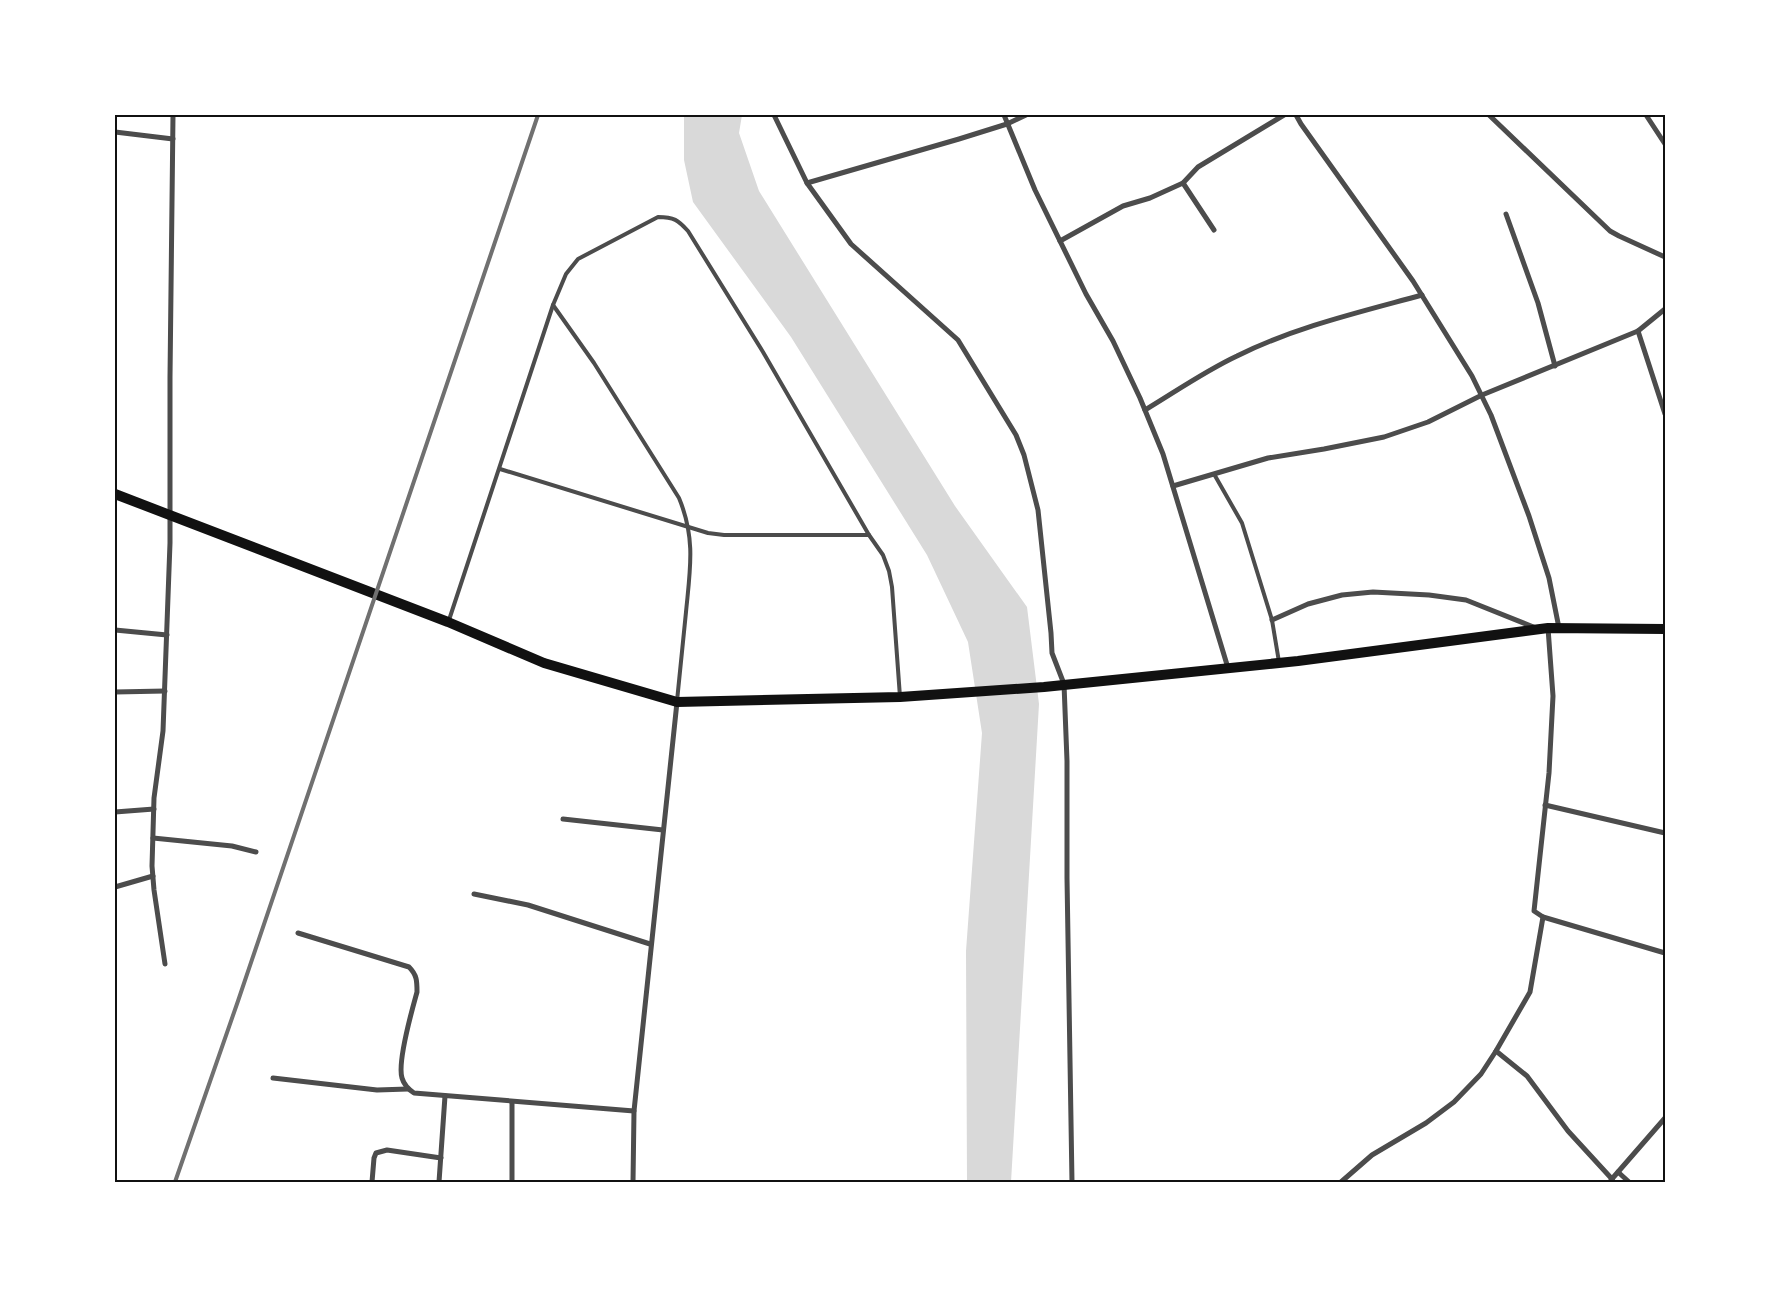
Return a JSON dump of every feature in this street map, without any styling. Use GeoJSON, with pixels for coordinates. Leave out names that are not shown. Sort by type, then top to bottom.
{"type":"FeatureCollection","features":[{"type":"Feature","properties":{"kind":"main road"},"geometry":{"type":"LineString","coordinates":[[115,494],[448,622],[544,663],[676,702],[900,697],[1044,687],[1280,663],[1544,629],[1665,629]]}},
{"type":"Feature","properties":{"kind":"street"},"geometry":{"type":"LineString","coordinates":[[165,964],[153,876],[153,838],[154,809],[163,731],[167,635],[174,115]]}},
{"type":"Feature","properties":{"kind":"street"},"geometry":{"type":"LineString","coordinates":[[774,115],[807,183],[851,244],[958,340],[1016,436],[1024,455],[1038,510],[1052,633],[1052,653],[1064,684],[1068,761],[1067,878],[1072,1182]]}},
{"type":"Feature","properties":{"kind":"street"},"geometry":{"type":"LineString","coordinates":[[1004,115],[1035,190],[1086,294],[1113,341],[1163,454],[1228,668]]}},
{"type":"Feature","properties":{"kind":"street"},"geometry":{"type":"LineString","coordinates":[[807,183],[1008,124],[1026,115]]}},
{"type":"Feature","properties":{"kind":"street"},"geometry":{"type":"LineString","coordinates":[[1060,241],[1124,206],[1150,198],[1183,183],[1198,168],[1284,115]]}},
{"type":"Feature","properties":{"kind":"street"},"geometry":{"type":"LineString","coordinates":[[1296,115],[1422,295],[1482,395],[1541,550],[1549,578],[1559,629]]}},
{"type":"Feature","properties":{"kind":"street"},"geometry":{"type":"LineString","coordinates":[[1489,115],[1610,230],[1619,236],[1665,256]]}},
{"type":"Feature","properties":{"kind":"street"},"geometry":{"type":"LineString","coordinates":[[1646,115],[1665,144]]}},
{"type":"Feature","properties":{"kind":"street"},"geometry":{"type":"LineString","coordinates":[[115,132],[173,139]]}},
{"type":"Feature","properties":{"kind":"street"},"geometry":{"type":"LineString","coordinates":[[1183,183],[1214,230]]}},
{"type":"Feature","properties":{"kind":"street"},"geometry":{"type":"LineString","coordinates":[[1506,214],[1538,303],[1555,366]]}},
{"type":"Feature","properties":{"kind":"street"},"geometry":{"type":"LineString","coordinates":[[1145,410],[1237,356],[1276,340],[1338,319],[1422,295]]}},
{"type":"Feature","properties":{"kind":"street"},"geometry":{"type":"LineString","coordinates":[[1173,486],[1268,458],[1324,450],[1384,437],[1428,422],[1482,395],[1638,331],[1665,309]]}},
{"type":"Feature","properties":{"kind":"street"},"geometry":{"type":"LineString","coordinates":[[1638,331],[1665,414]]}},
{"type":"Feature","properties":{"kind":"street"},"geometry":{"type":"LineString","coordinates":[[1272,620],[1308,604],[1342,595],[1374,592],[1430,595],[1466,600],[1544,629],[1553,696],[1549,773],[1534,911],[1543,917],[1665,953]]}},
{"type":"Feature","properties":{"kind":"street"},"geometry":{"type":"LineString","coordinates":[[115,630],[167,635]]}},
{"type":"Feature","properties":{"kind":"street"},"geometry":{"type":"LineString","coordinates":[[115,692],[165,691]]}},
{"type":"Feature","properties":{"kind":"street"},"geometry":{"type":"LineString","coordinates":[[633,1182],[634,1112],[676,702]]}},
{"type":"Feature","properties":{"kind":"street"},"geometry":{"type":"LineString","coordinates":[[1545,805],[1665,832]]}},
{"type":"Feature","properties":{"kind":"street"},"geometry":{"type":"LineString","coordinates":[[115,812],[154,809]]}},
{"type":"Feature","properties":{"kind":"street"},"geometry":{"type":"LineString","coordinates":[[563,819],[663,830]]}},
{"type":"Feature","properties":{"kind":"street"},"geometry":{"type":"LineString","coordinates":[[153,838],[232,846],[256,852]]}},
{"type":"Feature","properties":{"kind":"street"},"geometry":{"type":"LineString","coordinates":[[115,887],[153,876]]}},
{"type":"Feature","properties":{"kind":"street"},"geometry":{"type":"LineString","coordinates":[[474,894],[528,905],[650,944]]}},
{"type":"Feature","properties":{"kind":"street"},"geometry":{"type":"LineString","coordinates":[[1341,1182],[1372,1155],[1426,1123],[1454,1102],[1481,1074],[1496,1052],[1530,992],[1543,917]]}},
{"type":"Feature","properties":{"kind":"street"},"geometry":{"type":"LineString","coordinates":[[298,933],[409,967],[415,974],[417,982],[416,992],[402,1055],[401,1077],[408,1089]]}},
{"type":"Feature","properties":{"kind":"street"},"geometry":{"type":"LineString","coordinates":[[1496,1052],[1527,1076],[1568,1131],[1611,1181],[1665,1118]]}},
{"type":"Feature","properties":{"kind":"street"},"geometry":{"type":"LineString","coordinates":[[272,1078],[377,1090],[408,1089],[420,1094],[634,1112]]}},
{"type":"Feature","properties":{"kind":"street"},"geometry":{"type":"LineString","coordinates":[[439,1182],[445,1096]]}},
{"type":"Feature","properties":{"kind":"street"},"geometry":{"type":"LineString","coordinates":[[512,1102],[512,1182]]}},
{"type":"Feature","properties":{"kind":"street"},"geometry":{"type":"LineString","coordinates":[[372,1182],[374,1158],[376,1153],[380,1151],[387,1150],[441,1158]]}},
{"type":"Feature","properties":{"kind":"street"},"geometry":{"type":"LineString","coordinates":[[1618,1172],[1629,1182]]}},
{"type":"Feature","properties":{"kind":"lane"},"geometry":{"type":"LineString","coordinates":[[448,622],[553,306],[566,274],[578,259],[658,217],[671,217],[680,222],[688,231],[763,352],[869,535],[883,555],[892,587],[900,697]]}},
{"type":"Feature","properties":{"kind":"lane"},"geometry":{"type":"LineString","coordinates":[[553,306],[594,363],[679,498],[689,528],[691,561],[676,702]]}},
{"type":"Feature","properties":{"kind":"lane"},"geometry":{"type":"LineString","coordinates":[[500,469],[689,528],[724,535],[869,535]]}},
{"type":"Feature","properties":{"kind":"lane"},"geometry":{"type":"LineString","coordinates":[[1214,474],[1242,523],[1272,620],[1280,663]]}},
{"type":"Feature","properties":{"kind":"shaded area"},"geometry":{"type":"Polygon","coordinates":[[[684,115],[742,115],[739,133],[759,191],[955,506],[1027,607],[1039,704],[1011,1182],[967,1182],[966,951],[982,733],[968,642],[927,555],[791,337],[693,202],[684,160],[684,115]]]}},
{"type":"Feature","properties":{"kind":"railway"},"geometry":{"type":"LineString","coordinates":[[175,1182],[538,115]]}}]}
